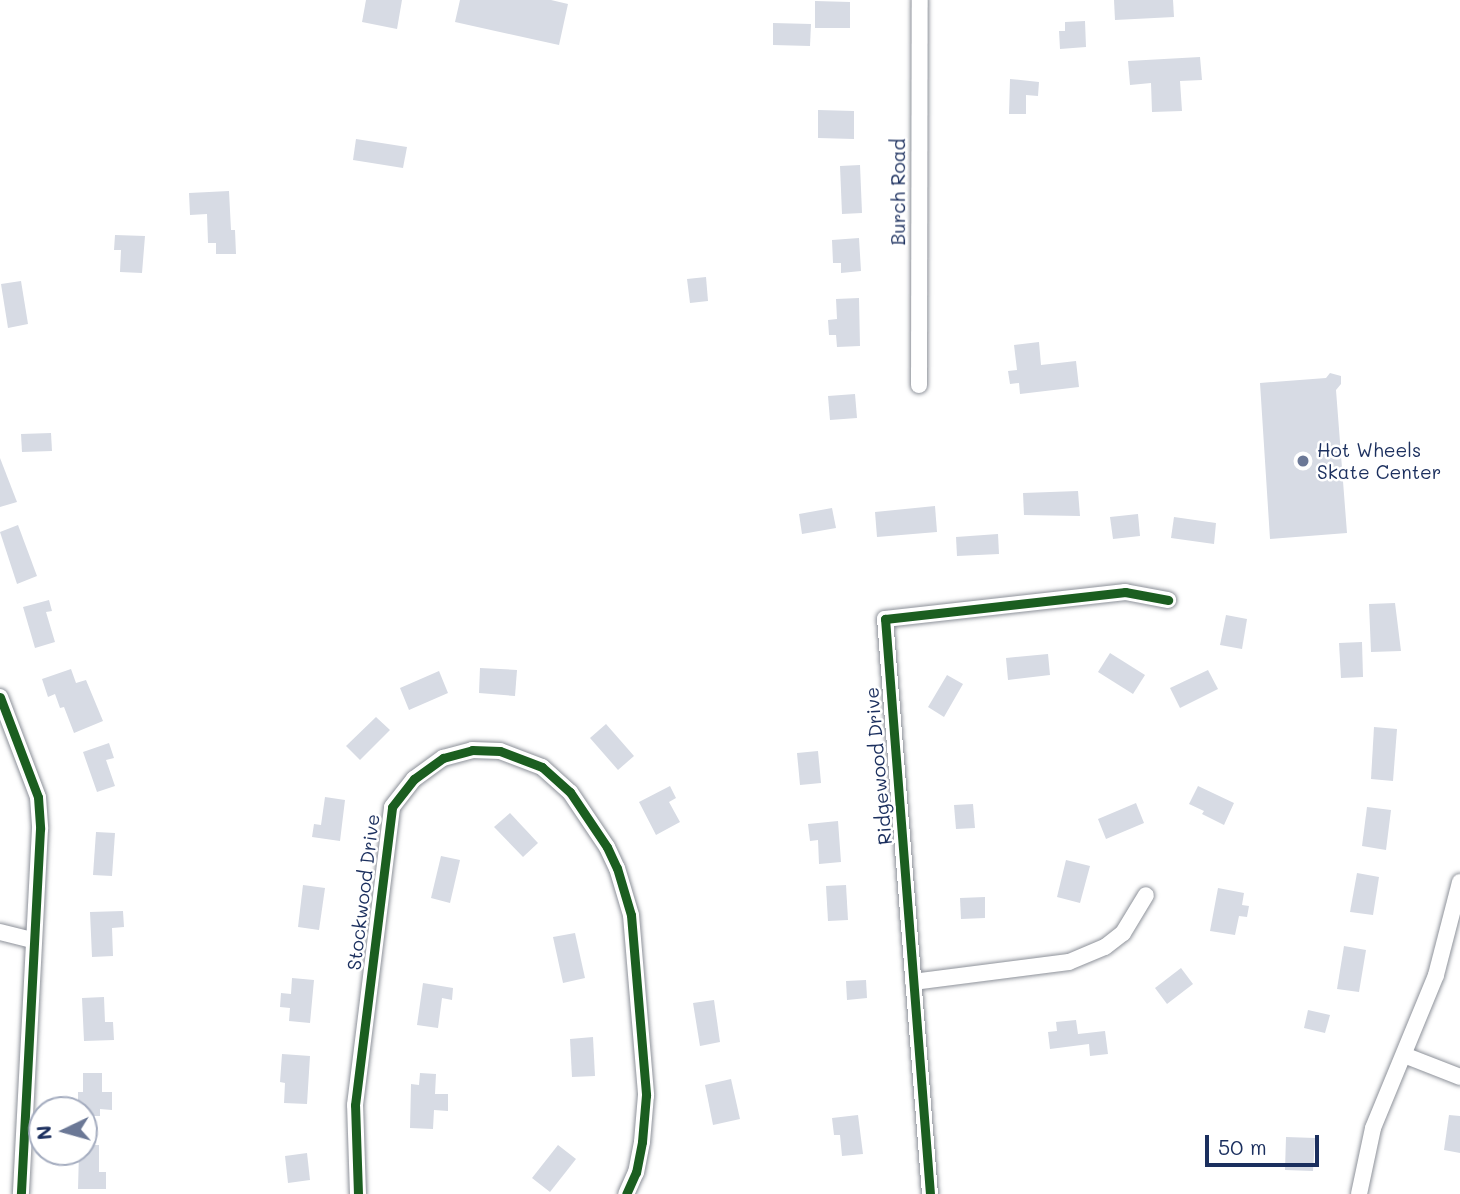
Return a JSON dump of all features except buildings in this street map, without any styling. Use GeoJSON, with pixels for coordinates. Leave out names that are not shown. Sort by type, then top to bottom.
{"type":"FeatureCollection","features":[{"type":"Feature","properties":{"kind":"street","name":"Burch Road"},"geometry":{"type":"LineString","coordinates":[[919,385],[920,0]]}},
{"type":"Feature","properties":{"kind":"street","name":"Ridgewood Drive"},"geometry":{"type":"LineString","coordinates":[[930,1194],[885,619],[1125,592],[1168,600]]}},
{"type":"Feature","properties":{"kind":"street"},"geometry":{"type":"LineString","coordinates":[[0,697],[38,797],[40,829],[32,940],[21,1194]]}},
{"type":"Feature","properties":{"kind":"street","name":"Stockwood Drive"},"geometry":{"type":"LineString","coordinates":[[358,1194],[355,1105],[392,807],[414,779],[443,758],[472,750],[500,751],[542,767],[570,792],[607,847],[617,868],[631,915],[646,1095],[636,1172],[626,1194]]}},
{"type":"Feature","properties":{"kind":"street"},"geometry":{"type":"LineString","coordinates":[[1359,1194],[1373,1128],[1444,950],[1460,882]]}},
{"type":"Feature","properties":{"kind":"street"},"geometry":{"type":"LineString","coordinates":[[913,982],[1069,962],[1105,947],[1123,933],[1146,895]]}},
{"type":"Feature","properties":{"kind":"street"},"geometry":{"type":"LineString","coordinates":[[0,932],[32,940]]}},
{"type":"Feature","properties":{"kind":"street"},"geometry":{"type":"LineString","coordinates":[[1404,1055],[1460,1077]]}},
{"type":"Feature","properties":{"kind":"cycle path"},"geometry":{"type":"LineString","coordinates":[[930,1194],[885,619],[1125,592],[1168,600]]}},
{"type":"Feature","properties":{"kind":"cycle path"},"geometry":{"type":"LineString","coordinates":[[0,697],[38,797],[40,829],[21,1194]]}},
{"type":"Feature","properties":{"kind":"cycle path"},"geometry":{"type":"LineString","coordinates":[[358,1194],[355,1105],[392,807],[414,779],[443,758],[472,750],[500,751],[542,767],[570,792],[607,847],[617,868],[631,915],[646,1095],[636,1172],[626,1194]]}},
{"type":"Feature","properties":{"kind":"place","name":"Hot Wheels Skate Center"},"geometry":{"type":"Point","coordinates":[1303,461]}}]}
